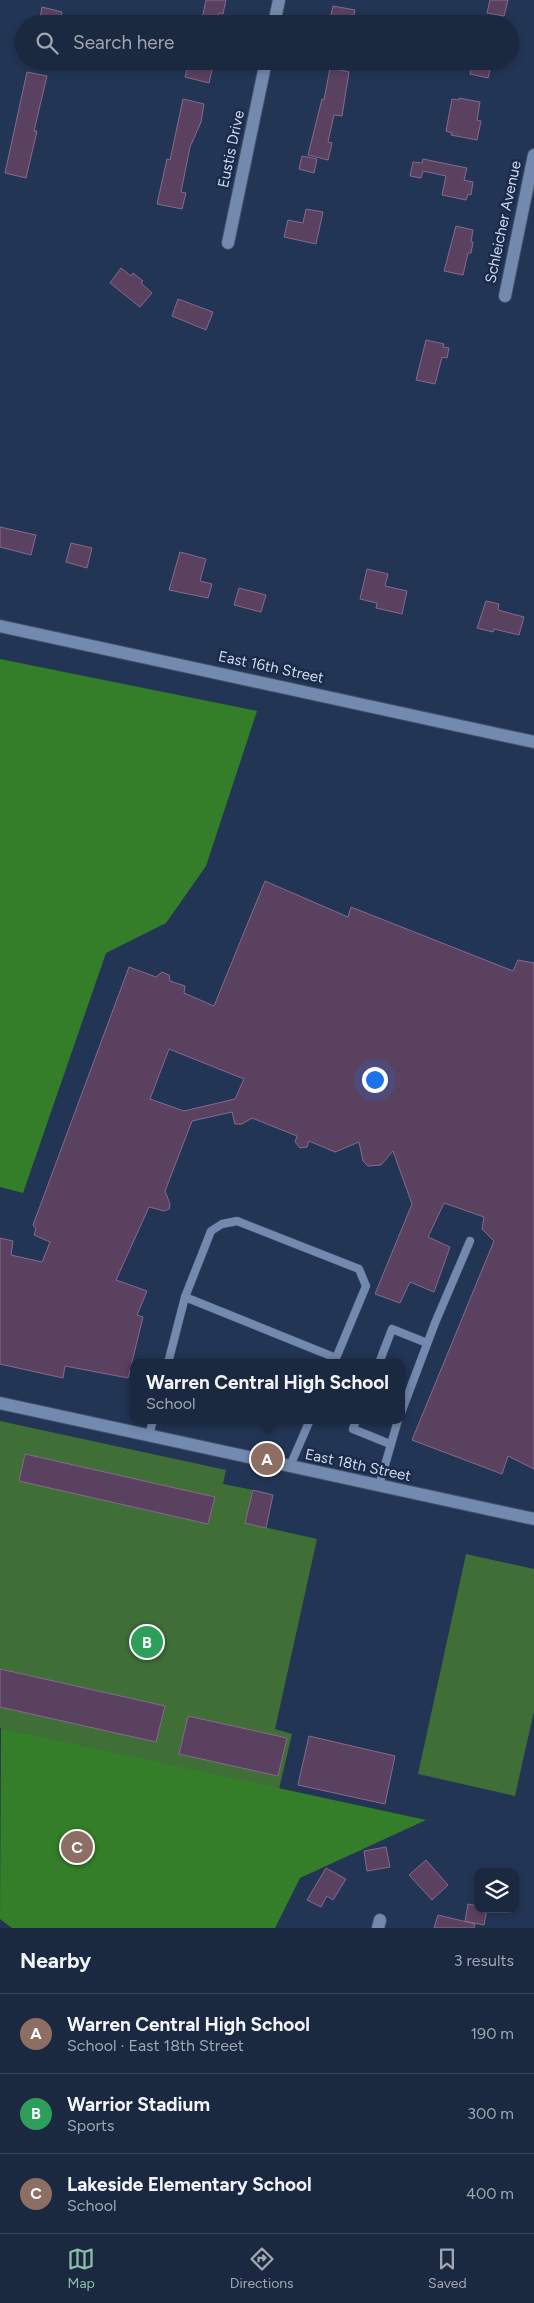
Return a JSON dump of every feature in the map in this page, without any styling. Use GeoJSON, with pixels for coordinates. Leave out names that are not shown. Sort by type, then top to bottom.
{"type":"FeatureCollection","features":[{"type":"Feature","properties":{"kind":"street"},"geometry":{"type":"LineString","coordinates":[[276,15],[279,0]]}},
{"type":"Feature","properties":{"kind":"street","name":"Eustis Drive"},"geometry":{"type":"LineString","coordinates":[[228,243],[264,70]]}},
{"type":"Feature","properties":{"kind":"street","name":"Schleicher Avenue"},"geometry":{"type":"LineString","coordinates":[[505,296],[534,156]]}},
{"type":"Feature","properties":{"kind":"street","name":"East 16th Street"},"geometry":{"type":"LineString","coordinates":[[0,626],[534,742]]}},
{"type":"Feature","properties":{"kind":"street","name":"East 18th Street"},"geometry":{"type":"LineString","coordinates":[[0,1403],[534,1520]]}},
{"type":"Feature","properties":{"kind":"lane"},"geometry":{"type":"LineString","coordinates":[[169,1359],[185,1296],[211,1231],[222,1224],[237,1220],[359,1269],[366,1286],[335,1359]]}},
{"type":"Feature","properties":{"kind":"lane"},"geometry":{"type":"LineString","coordinates":[[405,1402],[427,1343],[470,1241]]}},
{"type":"Feature","properties":{"kind":"lane"},"geometry":{"type":"LineString","coordinates":[[185,1296],[333,1359]]}},
{"type":"Feature","properties":{"kind":"lane"},"geometry":{"type":"LineString","coordinates":[[381,1359],[392,1329],[427,1343]]}},
{"type":"Feature","properties":{"kind":"lane"},"geometry":{"type":"LineString","coordinates":[[149,1436],[152,1424]]}},
{"type":"Feature","properties":{"kind":"lane"},"geometry":{"type":"LineString","coordinates":[[290,1466],[308,1424]]}},
{"type":"Feature","properties":{"kind":"lane"},"geometry":{"type":"LineString","coordinates":[[355,1424],[353,1429],[390,1444]]}},
{"type":"Feature","properties":{"kind":"lane"},"geometry":{"type":"LineString","coordinates":[[379,1486],[397,1424]]}},
{"type":"Feature","properties":{"kind":"green space"},"geometry":{"type":"Polygon","coordinates":[[[0,659],[257,711],[206,866],[166,923],[106,953],[23,1193],[0,1187],[0,659]]]}},
{"type":"Feature","properties":{"kind":"green space"},"geometry":{"type":"Polygon","coordinates":[[[0,1421],[226,1470],[223,1484],[253,1490],[246,1523],[317,1539],[275,1729],[292,1734],[279,1789],[0,1728],[0,1421]]]}},
{"type":"Feature","properties":{"kind":"green space"},"geometry":{"type":"Polygon","coordinates":[[[466,1554],[534,1569],[534,1711],[515,1796],[418,1774],[466,1554]]]}},
{"type":"Feature","properties":{"kind":"green space"},"geometry":{"type":"Polygon","coordinates":[[[1,1728],[426,1820],[300,1878],[275,1928],[12,1928],[0,1919],[1,1728]]]}},
{"type":"Feature","properties":{"kind":"building"},"geometry":{"type":"Polygon","coordinates":[[[206,0],[226,0],[223,14],[203,15],[206,0]]]}},
{"type":"Feature","properties":{"kind":"building"},"geometry":{"type":"Polygon","coordinates":[[[490,0],[508,0],[504,15],[487,13],[490,0]]]}},
{"type":"Feature","properties":{"kind":"building"},"geometry":{"type":"Polygon","coordinates":[[[333,6],[355,10],[354,15],[331,15],[333,6]]]}},
{"type":"Feature","properties":{"kind":"building"},"geometry":{"type":"Polygon","coordinates":[[[42,7],[62,12],[61,15],[41,15],[42,7]]]}},
{"type":"Feature","properties":{"kind":"building"},"geometry":{"type":"Polygon","coordinates":[[[187,70],[212,70],[209,83],[185,77],[187,70]]]}},
{"type":"Feature","properties":{"kind":"building"},"geometry":{"type":"Polygon","coordinates":[[[330,70],[349,72],[342,116],[334,115],[328,142],[332,143],[328,160],[308,155],[322,99],[324,100],[330,70]]]}},
{"type":"Feature","properties":{"kind":"building"},"geometry":{"type":"Polygon","coordinates":[[[471,70],[490,70],[488,78],[470,74],[471,70]]]}},
{"type":"Feature","properties":{"kind":"building"},"geometry":{"type":"Polygon","coordinates":[[[27,72],[47,76],[34,131],[37,131],[26,178],[5,173],[27,72]]]}},
{"type":"Feature","properties":{"kind":"building"},"geometry":{"type":"Polygon","coordinates":[[[459,98],[480,102],[477,120],[481,121],[477,140],[451,135],[452,133],[446,131],[452,99],[459,100],[459,98]]]}},
{"type":"Feature","properties":{"kind":"building"},"geometry":{"type":"Polygon","coordinates":[[[183,99],[204,104],[201,122],[190,147],[181,192],[186,193],[182,209],[157,204],[167,159],[170,160],[183,99]]]}},
{"type":"Feature","properties":{"kind":"building"},"geometry":{"type":"Polygon","coordinates":[[[302,156],[317,159],[314,173],[299,169],[302,156]]]}},
{"type":"Feature","properties":{"kind":"building"},"geometry":{"type":"Polygon","coordinates":[[[423,159],[467,168],[464,180],[473,182],[471,195],[468,194],[466,200],[442,195],[446,176],[423,171],[421,178],[410,176],[413,162],[422,163],[423,159]]]}},
{"type":"Feature","properties":{"kind":"building"},"geometry":{"type":"Polygon","coordinates":[[[306,209],[323,212],[316,244],[284,237],[288,220],[303,223],[306,209]]]}},
{"type":"Feature","properties":{"kind":"building"},"geometry":{"type":"Polygon","coordinates":[[[456,226],[473,230],[471,253],[468,253],[463,275],[444,271],[456,226]]]}},
{"type":"Feature","properties":{"kind":"building"},"geometry":{"type":"Polygon","coordinates":[[[121,268],[131,276],[133,273],[143,281],[141,283],[152,293],[140,307],[110,283],[121,268]]]}},
{"type":"Feature","properties":{"kind":"building"},"geometry":{"type":"Polygon","coordinates":[[[178,299],[213,312],[206,330],[172,316],[178,299]]]}},
{"type":"Feature","properties":{"kind":"building"},"geometry":{"type":"Polygon","coordinates":[[[426,340],[444,344],[443,347],[449,348],[447,358],[442,357],[435,384],[416,380],[426,340]]]}},
{"type":"Feature","properties":{"kind":"building"},"geometry":{"type":"Polygon","coordinates":[[[0,527],[36,535],[31,555],[0,547],[0,527]]]}},
{"type":"Feature","properties":{"kind":"building"},"geometry":{"type":"Polygon","coordinates":[[[71,543],[92,548],[87,568],[66,562],[71,543]]]}},
{"type":"Feature","properties":{"kind":"building"},"geometry":{"type":"Polygon","coordinates":[[[180,552],[206,559],[200,581],[212,584],[208,598],[169,590],[180,552]]]}},
{"type":"Feature","properties":{"kind":"building"},"geometry":{"type":"Polygon","coordinates":[[[367,569],[388,574],[385,586],[407,591],[402,614],[376,608],[377,603],[360,599],[367,569]]]}},
{"type":"Feature","properties":{"kind":"building"},"geometry":{"type":"Polygon","coordinates":[[[239,588],[266,595],[261,612],[234,605],[239,588]]]}},
{"type":"Feature","properties":{"kind":"building"},"geometry":{"type":"Polygon","coordinates":[[[486,601],[499,604],[498,610],[524,617],[519,635],[494,629],[493,632],[477,628],[486,601]]]}},
{"type":"Feature","properties":{"kind":"building"},"geometry":{"type":"Polygon","coordinates":[[[265,881],[348,917],[351,907],[513,971],[518,960],[534,963],[534,1469],[508,1456],[502,1474],[412,1440],[494,1241],[482,1229],[484,1217],[444,1203],[428,1237],[450,1247],[434,1292],[410,1282],[400,1303],[375,1294],[412,1204],[393,1151],[381,1165],[368,1166],[363,1161],[359,1142],[335,1152],[309,1141],[307,1147],[300,1148],[295,1142],[297,1136],[252,1118],[242,1124],[235,1124],[232,1112],[192,1121],[165,1191],[170,1204],[169,1209],[164,1211],[149,1207],[116,1280],[147,1291],[137,1315],[143,1317],[133,1359],[130,1359],[128,1378],[65,1366],[63,1378],[0,1364],[0,1238],[13,1241],[11,1255],[42,1262],[50,1242],[34,1235],[36,1229],[33,1225],[129,967],[156,977],[162,972],[169,975],[170,981],[185,986],[184,993],[214,1006],[265,881]],[[169,1049],[150,1099],[184,1111],[235,1099],[244,1079],[169,1049]]]}},
{"type":"Feature","properties":{"kind":"building"},"geometry":{"type":"Polygon","coordinates":[[[25,1454],[215,1497],[208,1524],[19,1481],[25,1454]]]}},
{"type":"Feature","properties":{"kind":"building"},"geometry":{"type":"Polygon","coordinates":[[[253,1490],[273,1495],[266,1528],[245,1523],[253,1490]]]}},
{"type":"Feature","properties":{"kind":"building"},"geometry":{"type":"Polygon","coordinates":[[[0,1669],[165,1706],[156,1742],[0,1707],[0,1669]]]}},
{"type":"Feature","properties":{"kind":"building"},"geometry":{"type":"Polygon","coordinates":[[[188,1716],[287,1738],[278,1776],[179,1754],[188,1716]]]}},
{"type":"Feature","properties":{"kind":"building"},"geometry":{"type":"Polygon","coordinates":[[[309,1736],[395,1756],[385,1804],[298,1785],[309,1736]]]}},
{"type":"Feature","properties":{"kind":"building"},"geometry":{"type":"Polygon","coordinates":[[[386,1847],[390,1867],[367,1871],[364,1851],[386,1847]]]}},
{"type":"Feature","properties":{"kind":"building"},"geometry":{"type":"Polygon","coordinates":[[[426,1860],[448,1885],[432,1900],[409,1875],[426,1860]]]}},
{"type":"Feature","properties":{"kind":"building"},"geometry":{"type":"Polygon","coordinates":[[[326,1868],[346,1879],[333,1900],[327,1896],[321,1907],[307,1900],[326,1868]]]}},
{"type":"Feature","properties":{"kind":"building"},"geometry":{"type":"Polygon","coordinates":[[[468,1904],[474,1905],[474,1913],[486,1913],[484,1925],[465,1921],[468,1904]]]}},
{"type":"Feature","properties":{"kind":"building"},"geometry":{"type":"Polygon","coordinates":[[[438,1915],[475,1924],[474,1928],[434,1928],[438,1915]]]}},
{"type":"Feature","properties":{"kind":"place","name":"Warren Central High School"},"geometry":{"type":"Point","coordinates":[267,1459]}},
{"type":"Feature","properties":{"kind":"place","name":"Warrior Stadium"},"geometry":{"type":"Point","coordinates":[147,1642]}},
{"type":"Feature","properties":{"kind":"place","name":"Lakeside Elementary School"},"geometry":{"type":"Point","coordinates":[77,1847]}}]}
